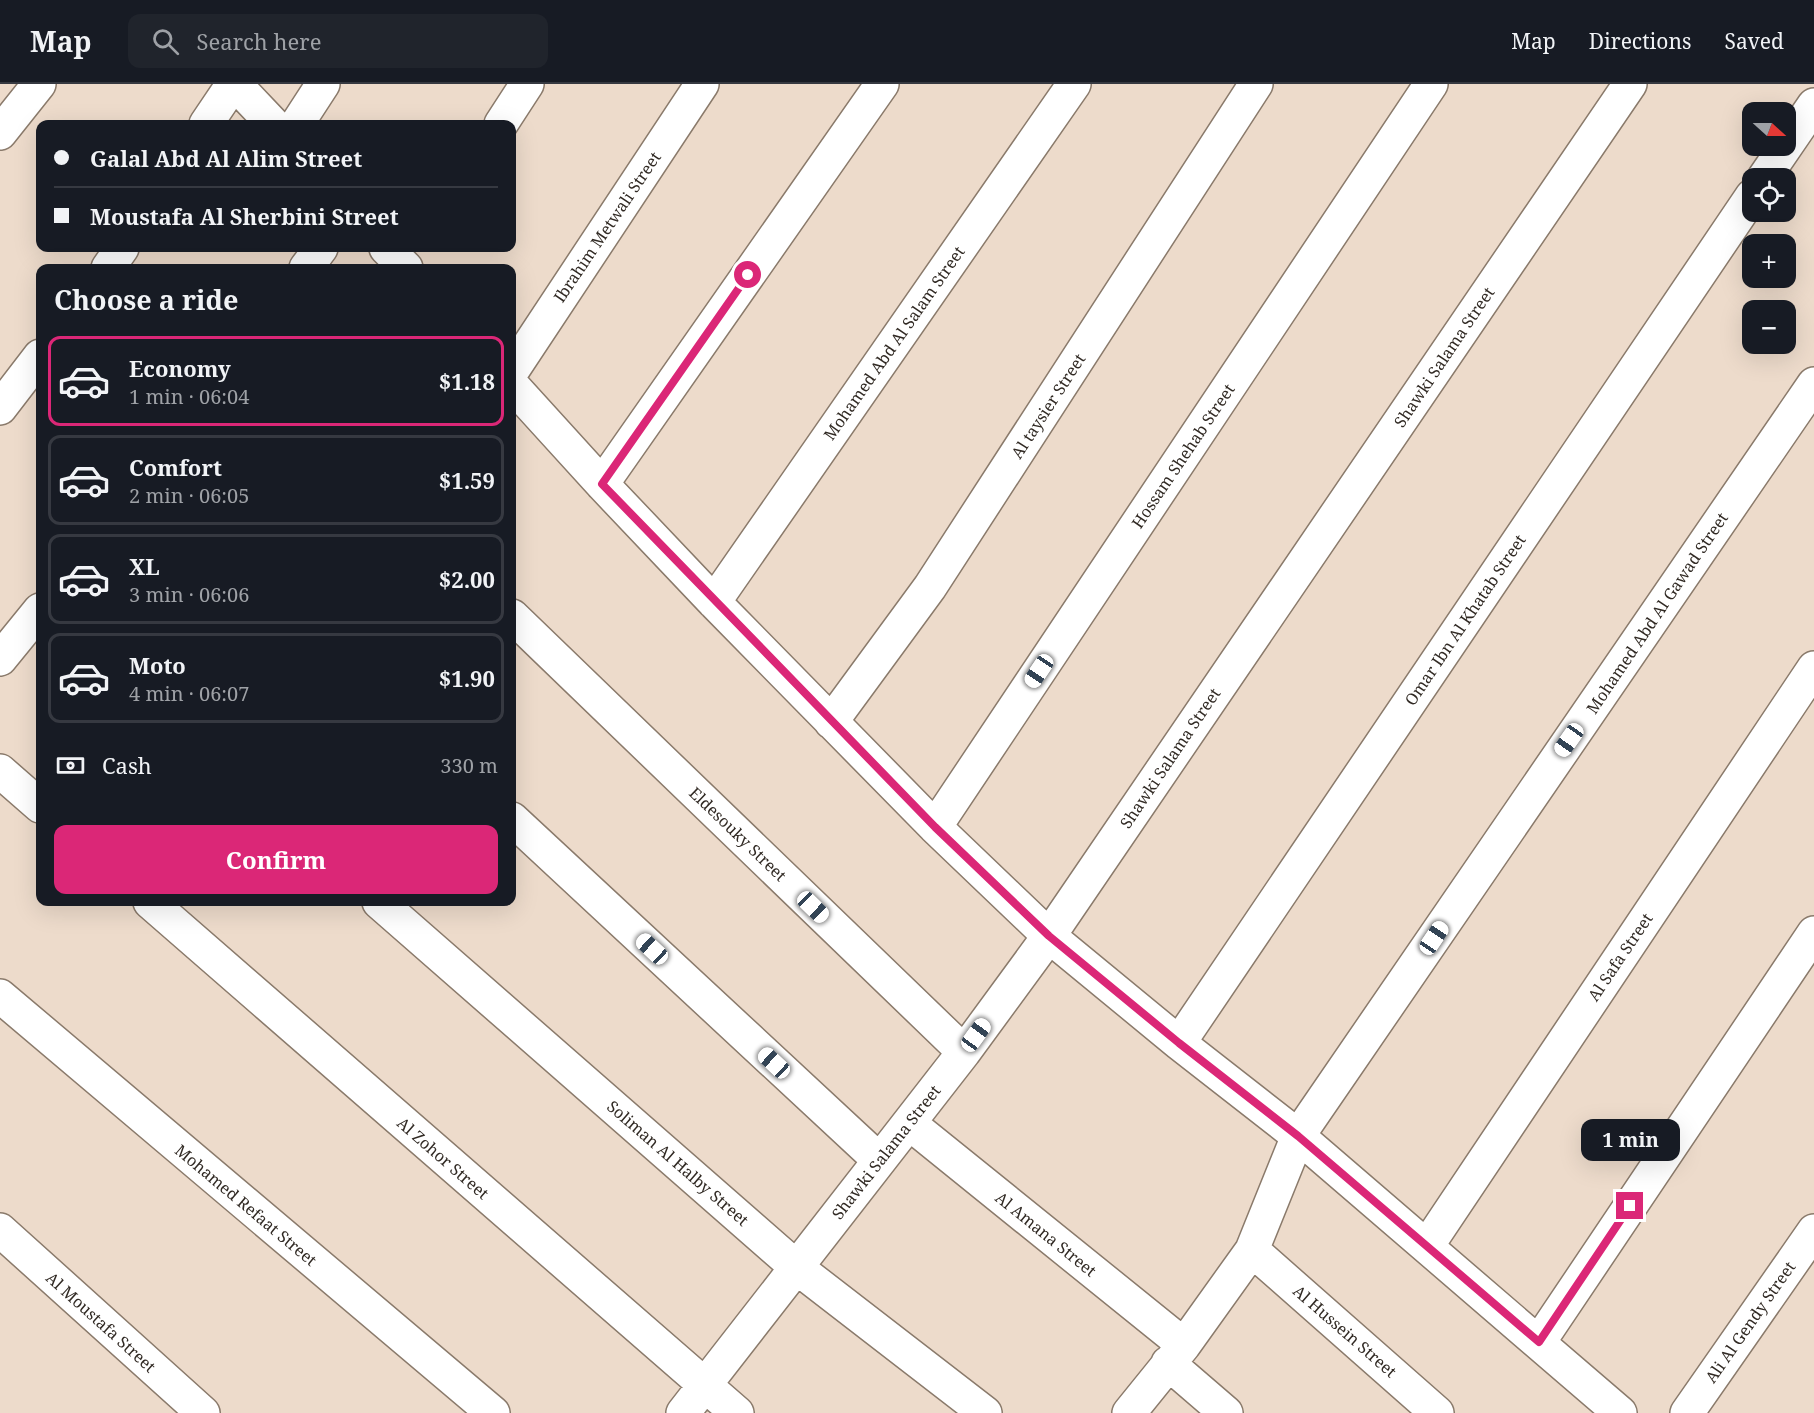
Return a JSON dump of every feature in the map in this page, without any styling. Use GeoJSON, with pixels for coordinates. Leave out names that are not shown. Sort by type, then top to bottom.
{"type":"FeatureCollection","features":[{"type":"Feature","properties":{"kind":"street"},"geometry":{"type":"LineString","coordinates":[[0,133],[39,84]]}},
{"type":"Feature","properties":{"kind":"street"},"geometry":{"type":"LineString","coordinates":[[209,120],[234,84],[269,120]]}},
{"type":"Feature","properties":{"kind":"street"},"geometry":{"type":"LineString","coordinates":[[300,120],[323,84]]}},
{"type":"Feature","properties":{"kind":"street"},"geometry":{"type":"LineString","coordinates":[[504,120],[526,84]]}},
{"type":"Feature","properties":{"kind":"street","name":"Ibrahim Metwali Street"},"geometry":{"type":"LineString","coordinates":[[516,365],[702,84]]}},
{"type":"Feature","properties":{"kind":"street"},"geometry":{"type":"LineString","coordinates":[[602,484],[882,84]]}},
{"type":"Feature","properties":{"kind":"street","name":"Mohamed Abd Al Salam Street"},"geometry":{"type":"LineString","coordinates":[[714,602],[1074,84]]}},
{"type":"Feature","properties":{"kind":"street","name":"Al taysier Street"},"geometry":{"type":"LineString","coordinates":[[831,722],[930,587],[1256,84]]}},
{"type":"Feature","properties":{"kind":"street","name":"Hossam Shehab Street"},"geometry":{"type":"LineString","coordinates":[[935,827],[1431,84]]}},
{"type":"Feature","properties":{"kind":"street","name":"Shawki Salama Street"},"geometry":{"type":"LineString","coordinates":[[683,1413],[964,1052],[1049,936],[1630,84]]}},
{"type":"Feature","properties":{"kind":"street"},"geometry":{"type":"LineString","coordinates":[[1771,168],[1814,105]]}},
{"type":"Feature","properties":{"kind":"street","name":"Omar Ibn Al Khatab Street"},"geometry":{"type":"LineString","coordinates":[[1179,1043],[1742,211]]}},
{"type":"Feature","properties":{"kind":"street"},"geometry":{"type":"LineString","coordinates":[[390,252],[402,264]]}},
{"type":"Feature","properties":{"kind":"street"},"geometry":{"type":"LineString","coordinates":[[0,408],[36,361]]}},
{"type":"Feature","properties":{"kind":"street","name":"Mohamed Abd Al Gawad Street"},"geometry":{"type":"LineString","coordinates":[[1129,1413],[1176,1354],[1252,1250],[1298,1136],[1814,384]]}},
{"type":"Feature","properties":{"kind":"street"},"geometry":{"type":"LineString","coordinates":[[516,389],[602,484],[831,722],[935,827],[1049,936],[1179,1043],[1298,1136],[1620,1413]]}},
{"type":"Feature","properties":{"kind":"street"},"geometry":{"type":"LineString","coordinates":[[0,659],[36,615]]}},
{"type":"Feature","properties":{"kind":"street","name":"Eldesouky Street"},"geometry":{"type":"LineString","coordinates":[[516,620],[964,1052]]}},
{"type":"Feature","properties":{"kind":"street","name":"Al Safa Street"},"geometry":{"type":"LineString","coordinates":[[1427,1246],[1814,668]]}},
{"type":"Feature","properties":{"kind":"street"},"geometry":{"type":"LineString","coordinates":[[0,771],[36,802]]}},
{"type":"Feature","properties":{"kind":"street"},"geometry":{"type":"LineString","coordinates":[[516,823],[879,1160]]}},
{"type":"Feature","properties":{"kind":"street","name":"Al Zohor Street"},"geometry":{"type":"LineString","coordinates":[[155,906],[737,1413]]}},
{"type":"Feature","properties":{"kind":"street","name":"Soliman Al Halby Street"},"geometry":{"type":"LineString","coordinates":[[385,906],[796,1267],[985,1413]]}},
{"type":"Feature","properties":{"kind":"street"},"geometry":{"type":"LineString","coordinates":[[1539,1342],[1814,933]]}},
{"type":"Feature","properties":{"kind":"street","name":"Mohamed Refaat Street"},"geometry":{"type":"LineString","coordinates":[[0,996],[493,1413]]}},
{"type":"Feature","properties":{"kind":"street","name":"Al Amana Street"},"geometry":{"type":"LineString","coordinates":[[909,1123],[1176,1354],[1226,1413]]}},
{"type":"Feature","properties":{"kind":"street","name":"Al Moustafa Street"},"geometry":{"type":"LineString","coordinates":[[0,1230],[203,1413]]}},
{"type":"Feature","properties":{"kind":"street","name":"Ali Al Gendy Street"},"geometry":{"type":"LineString","coordinates":[[1687,1413],[1814,1231]]}},
{"type":"Feature","properties":{"kind":"street","name":"Al Hussein Street"},"geometry":{"type":"LineString","coordinates":[[1252,1250],[1437,1413]]}},
{"type":"Feature","properties":{"kind":"route"},"geometry":{"type":"LineString","coordinates":[[748,275],[602,484],[935,827],[1049,936],[1179,1043],[1298,1136],[1539,1342],[1630,1206]]}}]}
